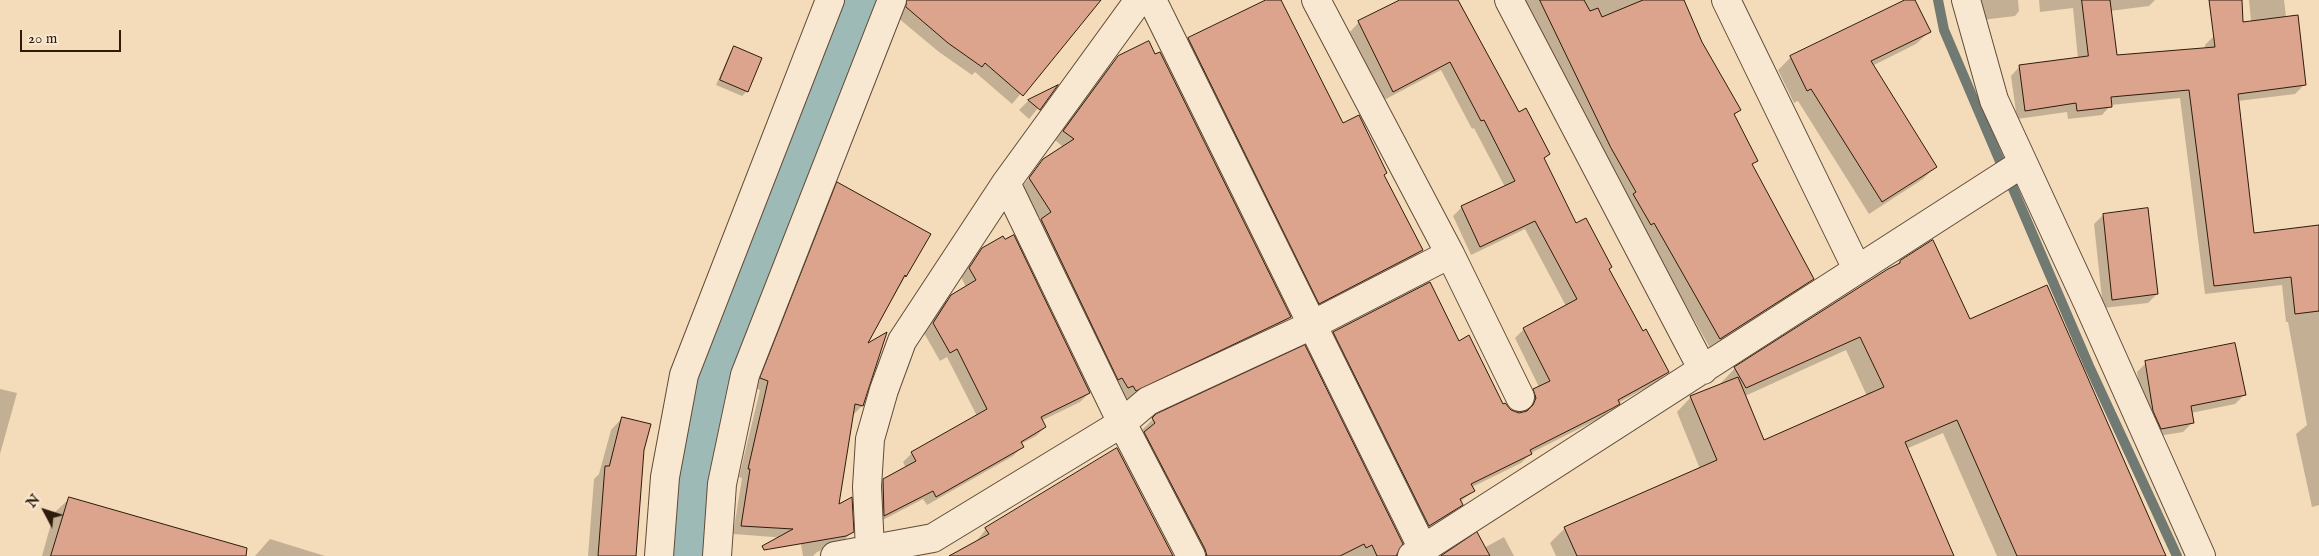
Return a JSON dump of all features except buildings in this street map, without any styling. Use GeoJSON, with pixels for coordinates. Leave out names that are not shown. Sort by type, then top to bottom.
{"type":"FeatureCollection","features":[{"type":"Feature","properties":{"kind":"street"},"geometry":{"type":"LineString","coordinates":[[659,556],[666,477],[684,375],[830,0]]}},
{"type":"Feature","properties":{"kind":"street"},"geometry":{"type":"LineString","coordinates":[[717,556],[722,484],[745,374],[892,0]]}},
{"type":"Feature","properties":{"kind":"street"},"geometry":{"type":"LineString","coordinates":[[870,549],[867,487],[870,439],[884,390],[902,342],[1006,183],[1139,0]]}},
{"type":"Feature","properties":{"kind":"street"},"geometry":{"type":"LineString","coordinates":[[1152,0],[1419,548],[1703,370],[2023,163]]}},
{"type":"Feature","properties":{"kind":"street"},"geometry":{"type":"LineString","coordinates":[[1316,0],[1450,254],[1520,397]]}},
{"type":"Feature","properties":{"kind":"street"},"geometry":{"type":"LineString","coordinates":[[1509,0],[1703,370]]}},
{"type":"Feature","properties":{"kind":"street"},"geometry":{"type":"LineString","coordinates":[[1726,0],[1857,269]]}},
{"type":"Feature","properties":{"kind":"street"},"geometry":{"type":"LineString","coordinates":[[1966,0],[1994,100],[2201,556]]}},
{"type":"Feature","properties":{"kind":"street"},"geometry":{"type":"LineString","coordinates":[[1006,183],[1122,423],[1192,556]]}},
{"type":"Feature","properties":{"kind":"street"},"geometry":{"type":"LineString","coordinates":[[835,556],[870,549],[916,549],[1122,423],[1148,401],[1312,325],[1450,254]]}},
{"type":"Feature","properties":{"kind":"waterway"},"geometry":{"type":"LineString","coordinates":[[682,556],[693,466],[717,360],[859,0]]}},
{"type":"Feature","properties":{"kind":"waterway"},"geometry":{"type":"LineString","coordinates":[[1938,0],[1944,30],[2005,173]]}},
{"type":"Feature","properties":{"kind":"waterway"},"geometry":{"type":"LineString","coordinates":[[2011,184],[2089,366],[2177,556]]}}]}
